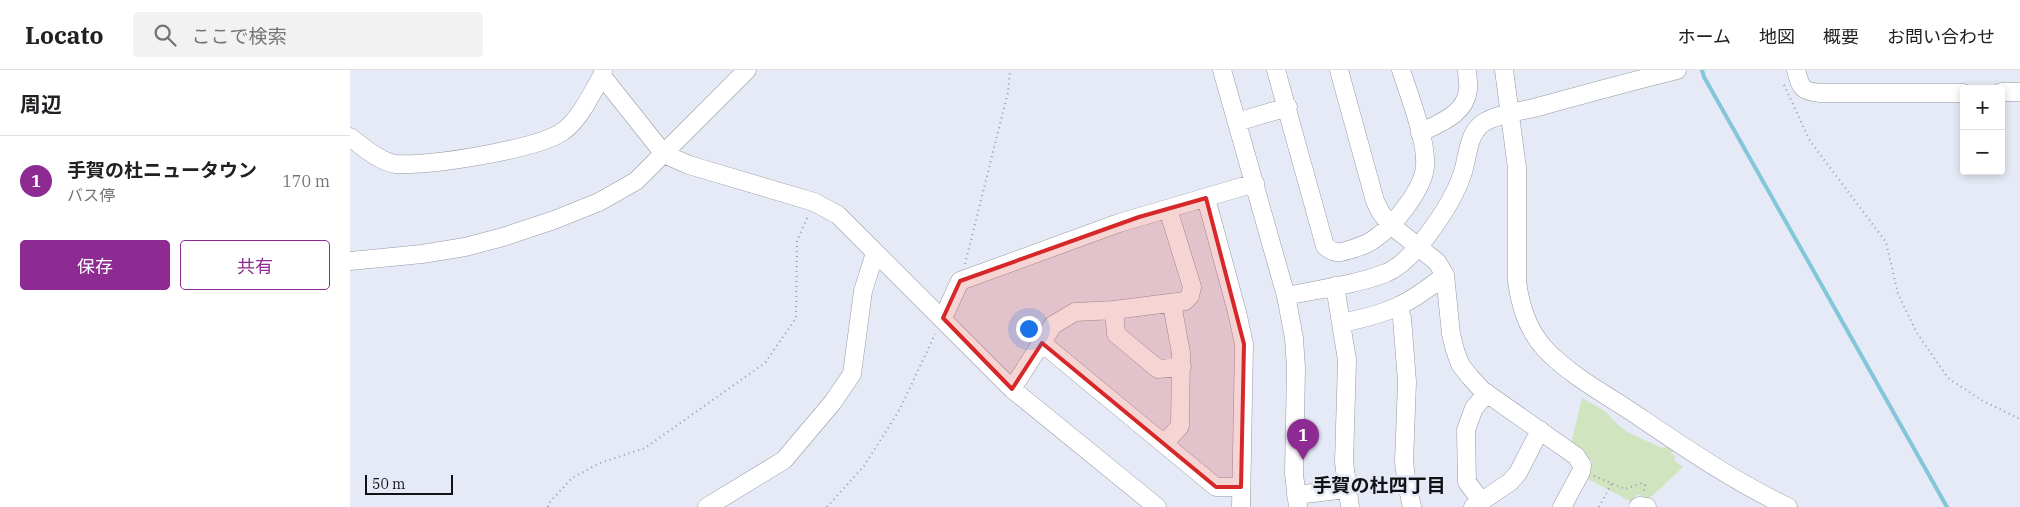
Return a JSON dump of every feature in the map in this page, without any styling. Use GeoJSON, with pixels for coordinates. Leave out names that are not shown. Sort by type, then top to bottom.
{"type":"FeatureCollection","features":[{"type":"Feature","properties":{"kind":"street"},"geometry":{"type":"LineString","coordinates":[[350,261],[422,254],[464,247],[503,237],[554,220],[599,202],[636,181],[747,70]]}},
{"type":"Feature","properties":{"kind":"street"},"geometry":{"type":"LineString","coordinates":[[1222,70],[1286,296],[1294,338],[1296,368],[1294,465],[1297,501],[1347,489]]}},
{"type":"Feature","properties":{"kind":"street"},"geometry":{"type":"LineString","coordinates":[[1339,70],[1376,201],[1382,213],[1391,224],[1437,262],[1445,274],[1451,334],[1460,364],[1470,377],[1487,393],[1576,456],[1582,465],[1581,472],[1562,507]]}},
{"type":"Feature","properties":{"kind":"street"},"geometry":{"type":"LineString","coordinates":[[1279,71],[1325,246],[1337,253],[1362,246],[1377,238],[1391,224],[1421,186],[1426,167],[1425,149],[1401,70]]}},
{"type":"Feature","properties":{"kind":"street"},"geometry":{"type":"LineString","coordinates":[[1420,133],[1454,116],[1468,91],[1467,70]]}},
{"type":"Feature","properties":{"kind":"street"},"geometry":{"type":"LineString","coordinates":[[1504,70],[1517,168],[1516,281],[1521,307],[1526,320],[1538,340],[1556,359],[1582,380],[1720,471],[1751,490],[1788,507]]}},
{"type":"Feature","properties":{"kind":"street"},"geometry":{"type":"LineString","coordinates":[[1286,296],[1316,287],[1336,286],[1388,272],[1403,262],[1446,209],[1457,189],[1469,146],[1476,130],[1483,123],[1677,70]]}},
{"type":"Feature","properties":{"kind":"street"},"geometry":{"type":"LineString","coordinates":[[350,137],[376,156],[395,164],[450,160],[538,143],[562,132],[578,115],[603,73],[664,154],[689,165],[814,202],[838,215],[1012,388],[1157,507]]}},
{"type":"Feature","properties":{"kind":"street"},"geometry":{"type":"LineString","coordinates":[[1790,75],[1806,92],[1960,93]]}},
{"type":"Feature","properties":{"kind":"street"},"geometry":{"type":"LineString","coordinates":[[2005,92],[2020,92]]}},
{"type":"Feature","properties":{"kind":"street"},"geometry":{"type":"LineString","coordinates":[[1237,122],[1288,107]]}},
{"type":"Feature","properties":{"kind":"street"},"geometry":{"type":"LineString","coordinates":[[943,318],[960,281],[1119,223],[1255,183]]}},
{"type":"Feature","properties":{"kind":"street"},"geometry":{"type":"LineString","coordinates":[[1206,198],[1238,312],[1244,344],[1241,507]]}},
{"type":"Feature","properties":{"kind":"street"},"geometry":{"type":"LineString","coordinates":[[1012,388],[1054,325],[1075,312],[1172,304],[1185,301],[1190,296],[1192,288],[1168,209]]}},
{"type":"Feature","properties":{"kind":"street"},"geometry":{"type":"LineString","coordinates":[[707,507],[784,460],[833,402],[852,374],[863,291],[875,253]]}},
{"type":"Feature","properties":{"kind":"street"},"geometry":{"type":"LineString","coordinates":[[1342,323],[1372,317],[1398,308],[1421,294],[1445,274]]}},
{"type":"Feature","properties":{"kind":"street"},"geometry":{"type":"LineString","coordinates":[[1336,286],[1347,360],[1344,462],[1350,507]]}},
{"type":"Feature","properties":{"kind":"street"},"geometry":{"type":"LineString","coordinates":[[1164,444],[1180,426],[1182,368],[1179,338],[1172,304]]}},
{"type":"Feature","properties":{"kind":"street"},"geometry":{"type":"LineString","coordinates":[[1398,308],[1402,318],[1407,382],[1404,462],[1412,507]]}},
{"type":"Feature","properties":{"kind":"street"},"geometry":{"type":"LineString","coordinates":[[1114,310],[1116,334],[1158,368],[1182,368]]}},
{"type":"Feature","properties":{"kind":"street"},"geometry":{"type":"LineString","coordinates":[[1042,343],[1216,487],[1241,487]]}},
{"type":"Feature","properties":{"kind":"street"},"geometry":{"type":"LineString","coordinates":[[1487,393],[1474,408],[1466,430],[1467,482],[1477,504],[1510,482],[1518,473],[1540,430]]}},
{"type":"Feature","properties":{"kind":"path"},"geometry":{"type":"LineString","coordinates":[[960,281],[1003,110],[1010,70]]}},
{"type":"Feature","properties":{"kind":"path"},"geometry":{"type":"LineString","coordinates":[[1790,75],[1785,88],[1810,141],[1886,242],[1898,294],[1917,333],[1948,378],[1983,401],[2020,420]]}},
{"type":"Feature","properties":{"kind":"path"},"geometry":{"type":"LineString","coordinates":[[548,507],[549,503],[572,478],[600,462],[645,448],[765,363],[796,318],[797,241],[814,202]]}},
{"type":"Feature","properties":{"kind":"path"},"geometry":{"type":"LineString","coordinates":[[827,507],[864,466],[900,409],[943,318]]}},
{"type":"Feature","properties":{"kind":"path"},"geometry":{"type":"LineString","coordinates":[[1581,472],[1625,489],[1639,483],[1645,485],[1641,506]]}},
{"type":"Feature","properties":{"kind":"path"},"geometry":{"type":"LineString","coordinates":[[1599,507],[1612,483]]}},
{"type":"Feature","properties":{"kind":"highlighted area"},"geometry":{"type":"Polygon","coordinates":[[[1206,198],[1244,344],[1241,487],[1216,487],[1042,343],[1012,389],[943,318],[960,281],[1139,217],[1206,198]]]}},
{"type":"Feature","properties":{"kind":"green space"},"geometry":{"type":"Polygon","coordinates":[[[1582,398],[1605,411],[1618,425],[1629,433],[1662,448],[1666,447],[1669,442],[1676,446],[1671,454],[1676,456],[1674,460],[1683,467],[1649,499],[1637,494],[1632,502],[1584,477],[1593,462],[1571,444],[1582,398]]]}},
{"type":"Feature","properties":{"kind":"waterway"},"geometry":{"type":"LineString","coordinates":[[1702,70],[1704,77],[1947,507]]}},
{"type":"Feature","properties":{"kind":"place","name":"手賀の杜ニュータウン"},"geometry":{"type":"Point","coordinates":[1303,460]}},
{"type":"Feature","properties":{"kind":"district","name":"手賀の杜四丁目"},"geometry":{"type":"Point","coordinates":[1379,485]}}]}
